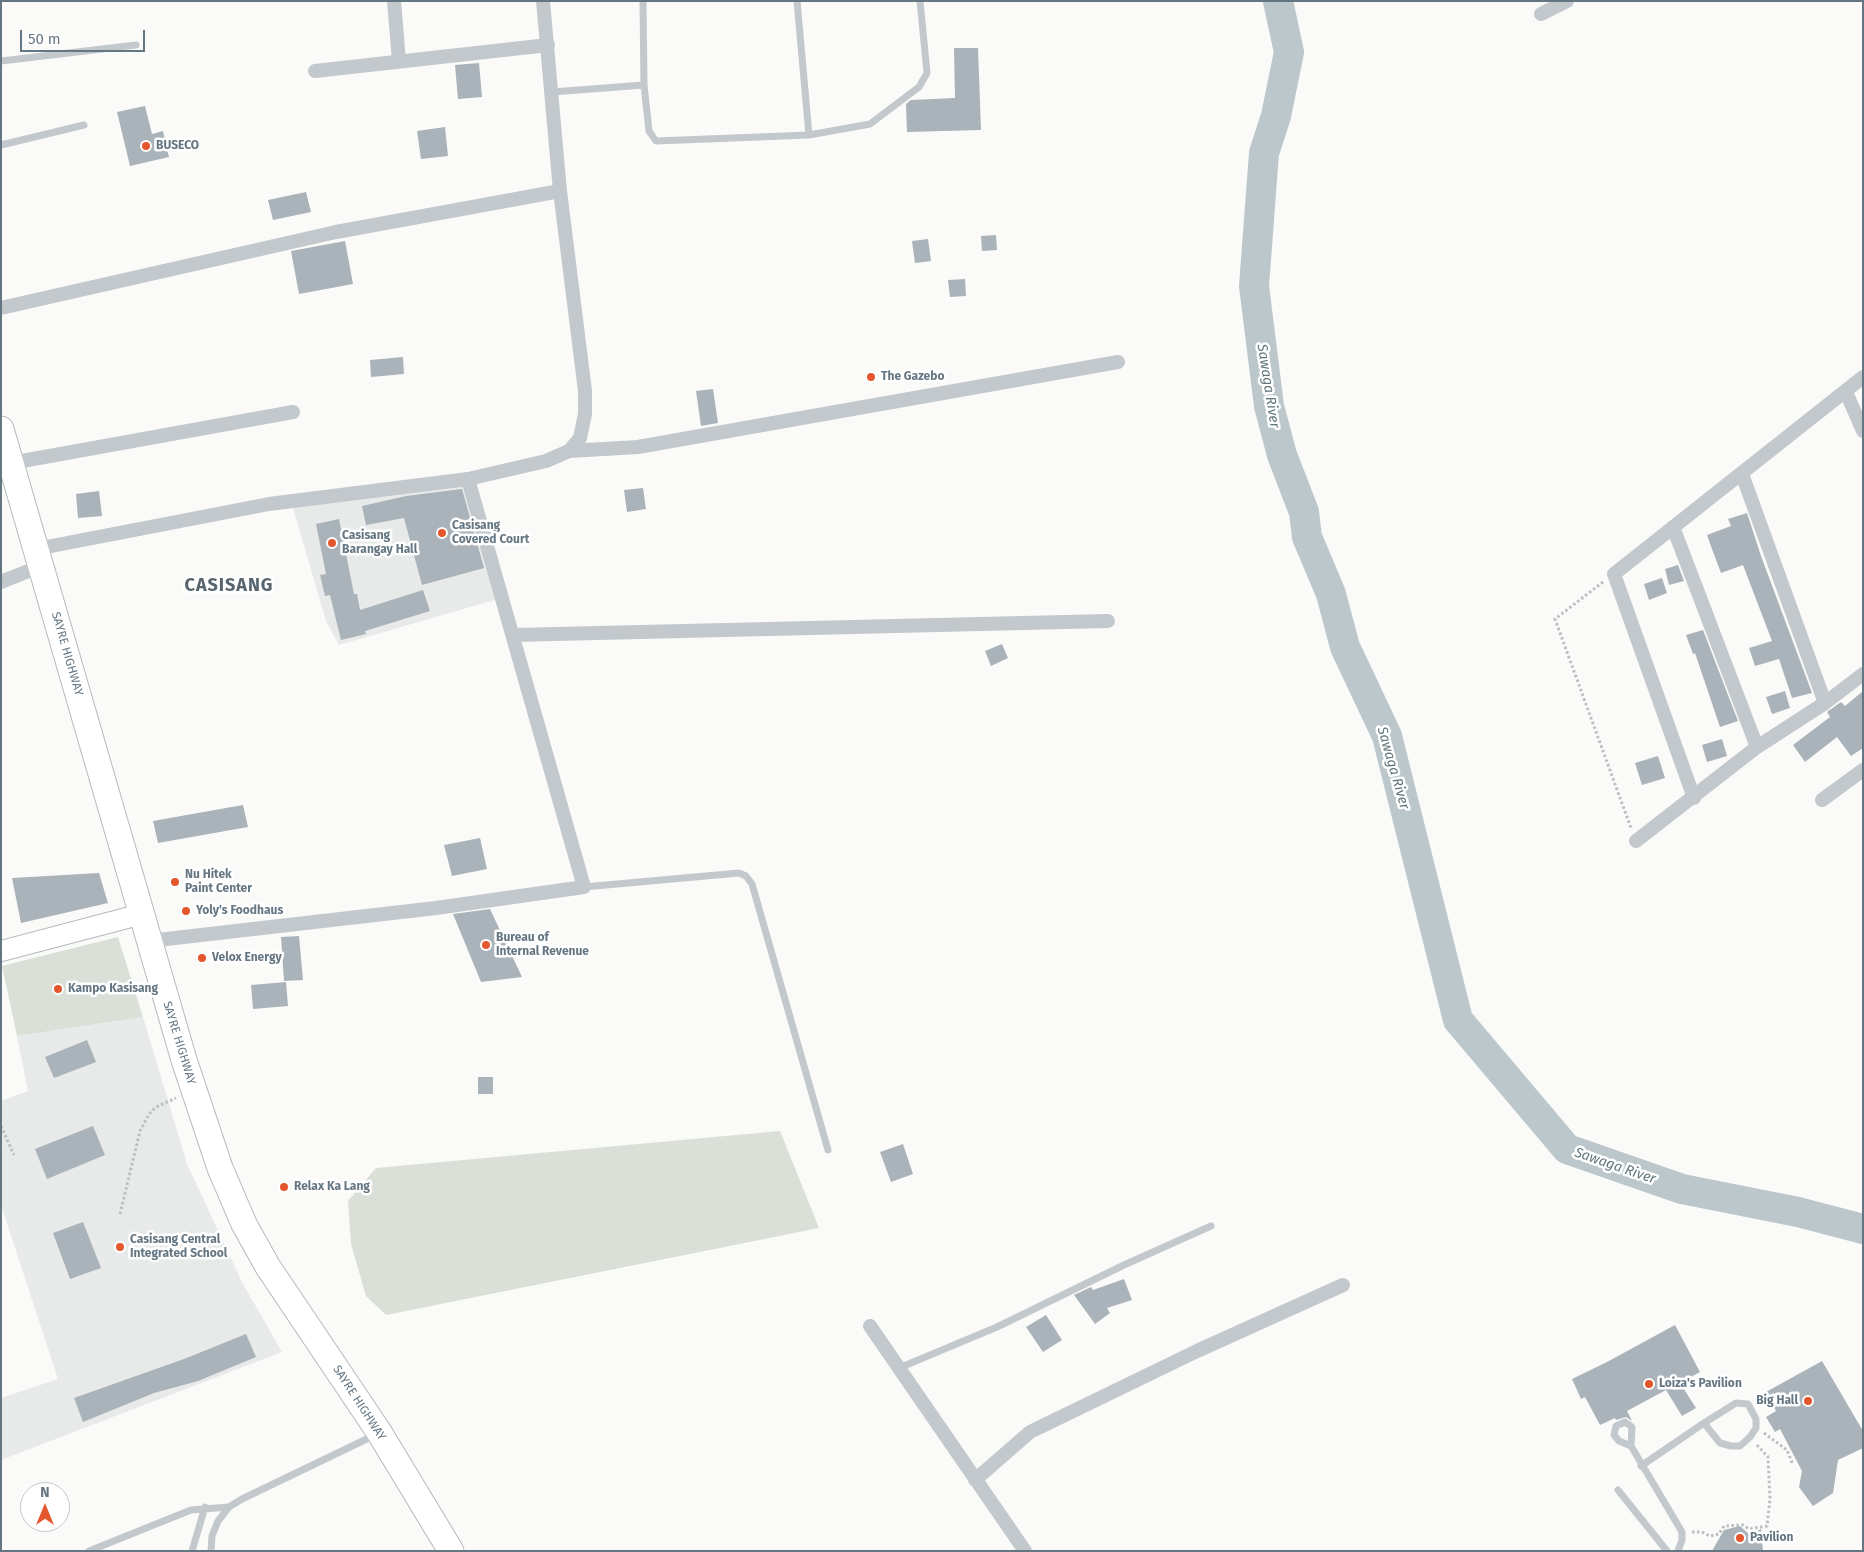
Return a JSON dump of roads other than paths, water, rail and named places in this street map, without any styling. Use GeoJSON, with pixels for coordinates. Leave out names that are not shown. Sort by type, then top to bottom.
{"type":"FeatureCollection","features":[{"type":"Feature","properties":{"kind":"highway","name":"SAYRE HIGHWAY"},"geometry":{"type":"LineString","coordinates":[[1,429],[194,1092],[231,1193],[263,1259],[380,1432],[451,1551]]}},
{"type":"Feature","properties":{"kind":"street"},"geometry":{"type":"LineString","coordinates":[[394,1],[399,61]]}},
{"type":"Feature","properties":{"kind":"street"},"geometry":{"type":"LineString","coordinates":[[543,1],[560,191],[585,391],[585,414],[580,438],[569,452]]}},
{"type":"Feature","properties":{"kind":"street"},"geometry":{"type":"LineString","coordinates":[[1541,14],[1567,1]]}},
{"type":"Feature","properties":{"kind":"street"},"geometry":{"type":"LineString","coordinates":[[315,70],[548,45]]}},
{"type":"Feature","properties":{"kind":"street"},"geometry":{"type":"LineString","coordinates":[[1,308],[336,232],[560,191]]}},
{"type":"Feature","properties":{"kind":"street"},"geometry":{"type":"LineString","coordinates":[[1,582],[38,558],[269,504],[468,480],[546,461],[569,452],[638,446],[1118,362]]}},
{"type":"Feature","properties":{"kind":"street"},"geometry":{"type":"LineString","coordinates":[[1694,798],[1614,574],[1863,377]]}},
{"type":"Feature","properties":{"kind":"street"},"geometry":{"type":"LineString","coordinates":[[1846,392],[1863,431]]}},
{"type":"Feature","properties":{"kind":"street"},"geometry":{"type":"LineString","coordinates":[[11,463],[293,412]]}},
{"type":"Feature","properties":{"kind":"street"},"geometry":{"type":"LineString","coordinates":[[1742,474],[1825,703]]}},
{"type":"Feature","properties":{"kind":"street"},"geometry":{"type":"LineString","coordinates":[[150,941],[436,908],[584,887],[468,480]]}},
{"type":"Feature","properties":{"kind":"street"},"geometry":{"type":"LineString","coordinates":[[1673,527],[1757,747]]}},
{"type":"Feature","properties":{"kind":"street"},"geometry":{"type":"LineString","coordinates":[[512,635],[1108,621]]}},
{"type":"Feature","properties":{"kind":"street"},"geometry":{"type":"LineString","coordinates":[[1636,840],[1694,798],[1757,747],[1825,703],[1863,674]]}},
{"type":"Feature","properties":{"kind":"street"},"geometry":{"type":"LineString","coordinates":[[1822,800],[1863,770]]}},
{"type":"Feature","properties":{"kind":"street"},"geometry":{"type":"LineString","coordinates":[[1,951],[142,914]]}},
{"type":"Feature","properties":{"kind":"street"},"geometry":{"type":"LineString","coordinates":[[975,1480],[1030,1432],[1197,1351],[1342,1285]]}},
{"type":"Feature","properties":{"kind":"street"},"geometry":{"type":"LineString","coordinates":[[870,1326],[1025,1551]]}},
{"type":"Feature","properties":{"kind":"lane"},"geometry":{"type":"LineString","coordinates":[[644,1],[644,85],[649,132],[656,141],[809,135],[870,124],[919,87],[927,73],[920,1]]}},
{"type":"Feature","properties":{"kind":"lane"},"geometry":{"type":"LineString","coordinates":[[797,1],[809,135]]}},
{"type":"Feature","properties":{"kind":"lane"},"geometry":{"type":"LineString","coordinates":[[1,61],[136,45]]}},
{"type":"Feature","properties":{"kind":"lane"},"geometry":{"type":"LineString","coordinates":[[552,92],[644,85]]}},
{"type":"Feature","properties":{"kind":"lane"},"geometry":{"type":"LineString","coordinates":[[1,145],[84,124]]}},
{"type":"Feature","properties":{"kind":"lane"},"geometry":{"type":"LineString","coordinates":[[584,887],[739,873],[746,876],[752,884],[828,1150]]}},
{"type":"Feature","properties":{"kind":"lane"},"geometry":{"type":"LineString","coordinates":[[898,1368],[997,1327],[1124,1265],[1211,1226]]}},
{"type":"Feature","properties":{"kind":"lane"},"geometry":{"type":"LineString","coordinates":[[1641,1466],[1704,1423],[1736,1403],[1748,1404],[1752,1410],[1756,1428],[1740,1446],[1731,1446],[1720,1443],[1704,1423]]}},
{"type":"Feature","properties":{"kind":"lane"},"geometry":{"type":"LineString","coordinates":[[211,1551],[212,1536],[218,1521],[229,1508],[242,1499],[380,1432]]}},
{"type":"Feature","properties":{"kind":"lane"},"geometry":{"type":"LineString","coordinates":[[1631,1446],[1641,1466],[1682,1532],[1682,1540],[1678,1551]]}},
{"type":"Feature","properties":{"kind":"lane"},"geometry":{"type":"LineString","coordinates":[[1618,1490],[1667,1551]]}},
{"type":"Feature","properties":{"kind":"lane"},"geometry":{"type":"LineString","coordinates":[[89,1551],[191,1510],[205,1507],[229,1508]]}},
{"type":"Feature","properties":{"kind":"lane"},"geometry":{"type":"LineString","coordinates":[[192,1551],[205,1507]]}},
{"type":"Feature","properties":{"kind":"waterway","name":"Sawaga River"},"geometry":{"type":"LineString","coordinates":[[1278,1],[1289,52],[1276,116],[1264,153],[1254,286],[1269,406],[1282,455],[1304,512],[1307,537],[1331,594],[1345,647],[1387,736],[1458,1020],[1567,1149],[1682,1189],[1798,1212],[1863,1229]]}},
{"type":"Feature","properties":{"kind":"place","name":"BUSECO"},"geometry":{"type":"Point","coordinates":[146,146]}},
{"type":"Feature","properties":{"kind":"place","name":"The Gazebo"},"geometry":{"type":"Point","coordinates":[871,377]}},
{"type":"Feature","properties":{"kind":"place","name":"Casisang Covered Court"},"geometry":{"type":"Point","coordinates":[442,533]}},
{"type":"Feature","properties":{"kind":"place","name":"Casisang Barangay Hall"},"geometry":{"type":"Point","coordinates":[332,543]}},
{"type":"Feature","properties":{"kind":"place","name":"Nu Hitek Paint Center"},"geometry":{"type":"Point","coordinates":[175,882]}},
{"type":"Feature","properties":{"kind":"place","name":"Yoly's Foodhaus"},"geometry":{"type":"Point","coordinates":[186,911]}},
{"type":"Feature","properties":{"kind":"place","name":"Bureau of Internal Revenue"},"geometry":{"type":"Point","coordinates":[486,945]}},
{"type":"Feature","properties":{"kind":"place","name":"Velox Energy"},"geometry":{"type":"Point","coordinates":[202,958]}},
{"type":"Feature","properties":{"kind":"place","name":"Kampo Kasisang"},"geometry":{"type":"Point","coordinates":[58,989]}},
{"type":"Feature","properties":{"kind":"place","name":"Relax Ka Lang"},"geometry":{"type":"Point","coordinates":[284,1187]}},
{"type":"Feature","properties":{"kind":"place","name":"Casisang Central Integrated School"},"geometry":{"type":"Point","coordinates":[120,1247]}},
{"type":"Feature","properties":{"kind":"place","name":"Loiza's Pavilion"},"geometry":{"type":"Point","coordinates":[1649,1384]}},
{"type":"Feature","properties":{"kind":"place","name":"Big Hall"},"geometry":{"type":"Point","coordinates":[1808,1401]}},
{"type":"Feature","properties":{"kind":"place","name":"Pavilion"},"geometry":{"type":"Point","coordinates":[1740,1538]}},
{"type":"Feature","properties":{"kind":"district","name":"CASISANG"},"geometry":{"type":"Point","coordinates":[229,586]}}]}
